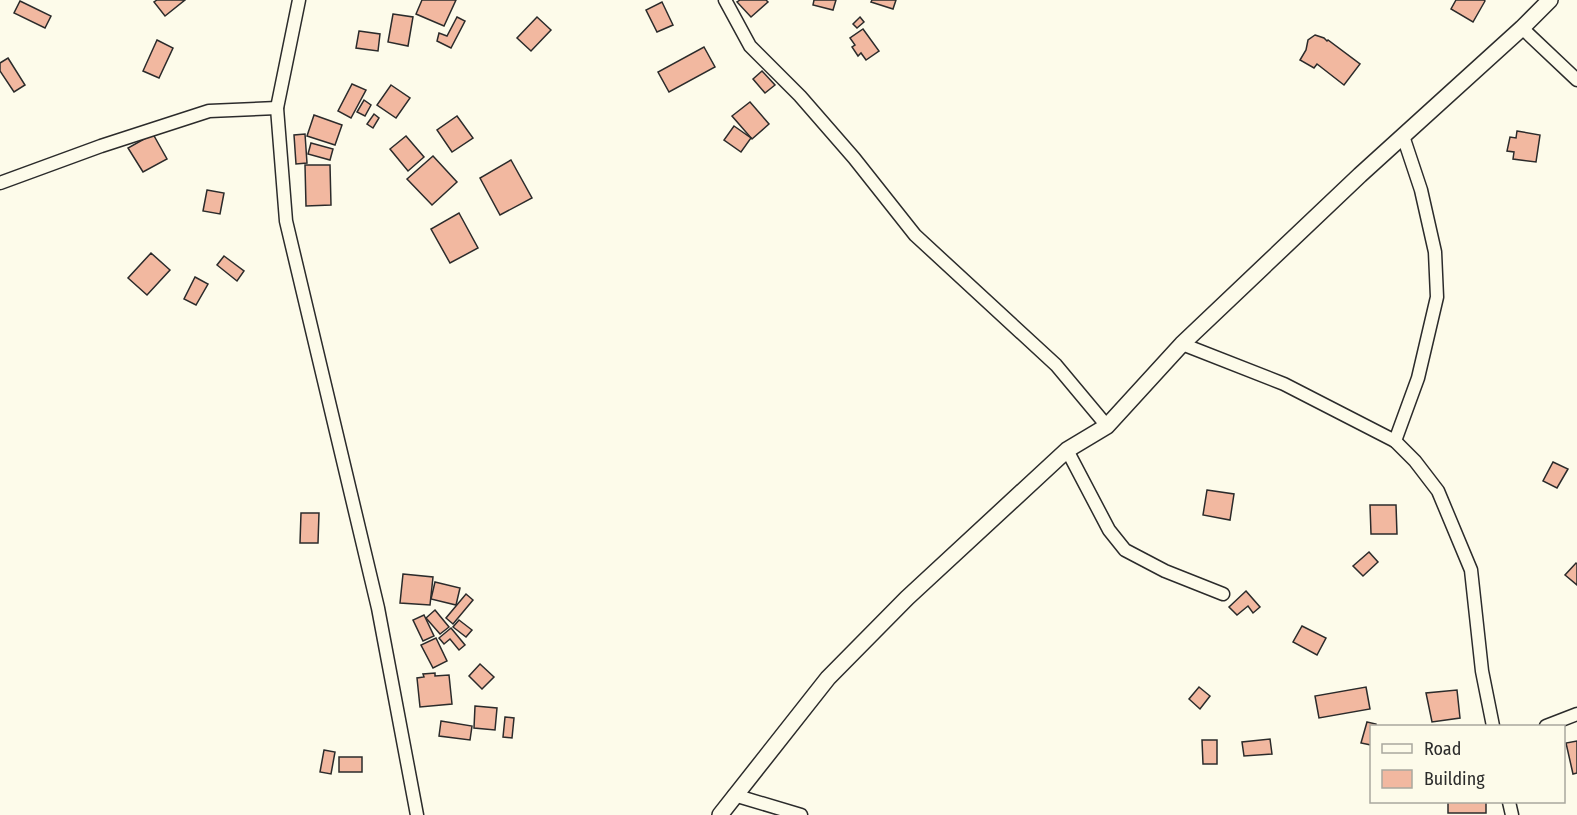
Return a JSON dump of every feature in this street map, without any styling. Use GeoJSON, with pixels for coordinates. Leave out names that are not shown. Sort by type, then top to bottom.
{"type":"FeatureCollection","features":[{"type":"Feature","properties":{"kind":"street"},"geometry":{"type":"LineString","coordinates":[[299,0],[277,108],[286,221],[378,608],[417,815]]}},
{"type":"Feature","properties":{"kind":"street"},"geometry":{"type":"LineString","coordinates":[[725,0],[750,46],[800,96],[915,235],[1056,365],[1107,426]]}},
{"type":"Feature","properties":{"kind":"street"},"geometry":{"type":"LineString","coordinates":[[720,815],[836,670],[906,598],[1067,450],[1107,426],[1182,344],[1550,0]]}},
{"type":"Feature","properties":{"kind":"street"},"geometry":{"type":"LineString","coordinates":[[1522,28],[1568,69],[1577,80]]}},
{"type":"Feature","properties":{"kind":"street"},"geometry":{"type":"LineString","coordinates":[[0,183],[101,146],[209,111],[277,108]]}},
{"type":"Feature","properties":{"kind":"street"},"geometry":{"type":"LineString","coordinates":[[1395,441],[1418,378],[1437,297],[1435,252],[1421,190],[1403,136]]}},
{"type":"Feature","properties":{"kind":"street"},"geometry":{"type":"LineString","coordinates":[[1182,344],[1284,384],[1395,441],[1414,461],[1438,491],[1471,570],[1482,670],[1494,725]]}},
{"type":"Feature","properties":{"kind":"street"},"geometry":{"type":"LineString","coordinates":[[1067,450],[1109,530],[1125,550],[1165,571],[1223,594]]}},
{"type":"Feature","properties":{"kind":"street"},"geometry":{"type":"LineString","coordinates":[[1549,725],[1577,714]]}},
{"type":"Feature","properties":{"kind":"street"},"geometry":{"type":"LineString","coordinates":[[734,795],[801,815]]}},
{"type":"Feature","properties":{"kind":"building"},"geometry":{"type":"Polygon","coordinates":[[[157,0],[185,0],[165,16],[154,2],[157,0]]]}},
{"type":"Feature","properties":{"kind":"building"},"geometry":{"type":"Polygon","coordinates":[[[422,0],[456,0],[444,26],[416,14],[422,0]]]}},
{"type":"Feature","properties":{"kind":"building"},"geometry":{"type":"Polygon","coordinates":[[[766,0],[768,2],[751,17],[737,2],[766,0]]]}},
{"type":"Feature","properties":{"kind":"building"},"geometry":{"type":"Polygon","coordinates":[[[814,0],[836,0],[833,10],[813,5],[814,0]]]}},
{"type":"Feature","properties":{"kind":"building"},"geometry":{"type":"Polygon","coordinates":[[[872,0],[896,0],[893,9],[871,2],[872,0]]]}},
{"type":"Feature","properties":{"kind":"building"},"geometry":{"type":"Polygon","coordinates":[[[1456,0],[1485,1],[1473,22],[1451,9],[1456,0]]]}},
{"type":"Feature","properties":{"kind":"building"},"geometry":{"type":"Polygon","coordinates":[[[20,1],[51,16],[45,28],[14,13],[20,1]]]}},
{"type":"Feature","properties":{"kind":"building"},"geometry":{"type":"Polygon","coordinates":[[[662,2],[673,25],[657,32],[646,10],[662,2]]]}},
{"type":"Feature","properties":{"kind":"building"},"geometry":{"type":"Polygon","coordinates":[[[393,14],[413,17],[408,46],[388,42],[393,14]]]}},
{"type":"Feature","properties":{"kind":"building"},"geometry":{"type":"Polygon","coordinates":[[[457,17],[465,21],[451,48],[437,41],[439,33],[447,36],[457,17]]]}},
{"type":"Feature","properties":{"kind":"building"},"geometry":{"type":"Polygon","coordinates":[[[537,17],[551,30],[531,51],[517,38],[537,17]]]}},
{"type":"Feature","properties":{"kind":"building"},"geometry":{"type":"Polygon","coordinates":[[[860,17],[864,22],[857,28],[853,24],[860,17]]]}},
{"type":"Feature","properties":{"kind":"building"},"geometry":{"type":"Polygon","coordinates":[[[863,29],[879,51],[866,60],[861,53],[858,56],[852,47],[855,45],[850,38],[863,29]]]}},
{"type":"Feature","properties":{"kind":"building"},"geometry":{"type":"Polygon","coordinates":[[[359,31],[380,34],[378,51],[356,48],[359,31]]]}},
{"type":"Feature","properties":{"kind":"building"},"geometry":{"type":"Polygon","coordinates":[[[1315,35],[1328,40],[1360,64],[1344,85],[1317,64],[1314,68],[1300,60],[1306,50],[1308,40],[1315,35]]]}},
{"type":"Feature","properties":{"kind":"building"},"geometry":{"type":"Polygon","coordinates":[[[157,40],[173,48],[159,78],[143,71],[157,40]]]}},
{"type":"Feature","properties":{"kind":"building"},"geometry":{"type":"Polygon","coordinates":[[[704,47],[715,67],[669,92],[658,72],[704,47]]]}},
{"type":"Feature","properties":{"kind":"building"},"geometry":{"type":"Polygon","coordinates":[[[8,58],[25,85],[14,92],[0,71],[0,63],[8,58]]]}},
{"type":"Feature","properties":{"kind":"building"},"geometry":{"type":"Polygon","coordinates":[[[762,71],[775,85],[765,93],[753,79],[762,71]]]}},
{"type":"Feature","properties":{"kind":"building"},"geometry":{"type":"Polygon","coordinates":[[[352,84],[366,90],[351,118],[338,111],[352,84]]]}},
{"type":"Feature","properties":{"kind":"building"},"geometry":{"type":"Polygon","coordinates":[[[391,85],[410,98],[396,118],[377,105],[391,85]]]}},
{"type":"Feature","properties":{"kind":"building"},"geometry":{"type":"Polygon","coordinates":[[[364,100],[371,105],[365,116],[357,112],[364,100]]]}},
{"type":"Feature","properties":{"kind":"building"},"geometry":{"type":"Polygon","coordinates":[[[750,102],[769,124],[752,139],[732,116],[750,102]]]}},
{"type":"Feature","properties":{"kind":"building"},"geometry":{"type":"Polygon","coordinates":[[[374,114],[379,118],[373,128],[367,124],[374,114]]]}},
{"type":"Feature","properties":{"kind":"building"},"geometry":{"type":"Polygon","coordinates":[[[314,115],[342,125],[335,145],[307,136],[314,115]]]}},
{"type":"Feature","properties":{"kind":"building"},"geometry":{"type":"Polygon","coordinates":[[[457,116],[473,138],[452,152],[437,130],[457,116]]]}},
{"type":"Feature","properties":{"kind":"building"},"geometry":{"type":"Polygon","coordinates":[[[734,126],[751,138],[741,152],[724,140],[734,126]]]}},
{"type":"Feature","properties":{"kind":"building"},"geometry":{"type":"Polygon","coordinates":[[[1517,131],[1540,135],[1536,162],[1513,159],[1514,152],[1507,151],[1510,137],[1516,138],[1517,131]]]}},
{"type":"Feature","properties":{"kind":"building"},"geometry":{"type":"Polygon","coordinates":[[[153,134],[167,159],[143,172],[128,148],[153,134]]]}},
{"type":"Feature","properties":{"kind":"building"},"geometry":{"type":"Polygon","coordinates":[[[305,134],[307,163],[296,164],[294,135],[305,134]]]}},
{"type":"Feature","properties":{"kind":"building"},"geometry":{"type":"Polygon","coordinates":[[[406,136],[424,157],[408,171],[390,149],[406,136]]]}},
{"type":"Feature","properties":{"kind":"building"},"geometry":{"type":"Polygon","coordinates":[[[311,143],[333,149],[330,160],[308,154],[311,143]]]}},
{"type":"Feature","properties":{"kind":"building"},"geometry":{"type":"Polygon","coordinates":[[[433,156],[457,182],[432,205],[407,179],[433,156]]]}},
{"type":"Feature","properties":{"kind":"building"},"geometry":{"type":"Polygon","coordinates":[[[511,160],[532,198],[500,215],[480,178],[511,160]]]}},
{"type":"Feature","properties":{"kind":"building"},"geometry":{"type":"Polygon","coordinates":[[[305,165],[330,165],[331,205],[306,206],[305,165]]]}},
{"type":"Feature","properties":{"kind":"building"},"geometry":{"type":"Polygon","coordinates":[[[207,190],[224,193],[220,214],[203,211],[207,190]]]}},
{"type":"Feature","properties":{"kind":"building"},"geometry":{"type":"Polygon","coordinates":[[[459,213],[478,248],[450,263],[431,229],[459,213]]]}},
{"type":"Feature","properties":{"kind":"building"},"geometry":{"type":"Polygon","coordinates":[[[151,253],[170,270],[147,295],[128,278],[151,253]]]}},
{"type":"Feature","properties":{"kind":"building"},"geometry":{"type":"Polygon","coordinates":[[[224,256],[244,271],[237,281],[217,265],[224,256]]]}},
{"type":"Feature","properties":{"kind":"building"},"geometry":{"type":"Polygon","coordinates":[[[195,277],[208,284],[196,305],[184,299],[195,277]]]}},
{"type":"Feature","properties":{"kind":"building"},"geometry":{"type":"Polygon","coordinates":[[[1553,462],[1568,469],[1557,488],[1543,481],[1553,462]]]}},
{"type":"Feature","properties":{"kind":"building"},"geometry":{"type":"Polygon","coordinates":[[[1207,490],[1234,494],[1230,520],[1203,515],[1207,490]]]}},
{"type":"Feature","properties":{"kind":"building"},"geometry":{"type":"Polygon","coordinates":[[[1370,505],[1396,505],[1397,534],[1371,534],[1370,505]]]}},
{"type":"Feature","properties":{"kind":"building"},"geometry":{"type":"Polygon","coordinates":[[[301,513],[319,513],[318,543],[300,543],[301,513]]]}},
{"type":"Feature","properties":{"kind":"building"},"geometry":{"type":"Polygon","coordinates":[[[1369,552],[1378,562],[1363,576],[1353,566],[1369,552]]]}},
{"type":"Feature","properties":{"kind":"building"},"geometry":{"type":"Polygon","coordinates":[[[1577,564],[1577,585],[1565,575],[1577,564]]]}},
{"type":"Feature","properties":{"kind":"building"},"geometry":{"type":"Polygon","coordinates":[[[403,574],[433,577],[430,605],[400,603],[403,574]]]}},
{"type":"Feature","properties":{"kind":"building"},"geometry":{"type":"Polygon","coordinates":[[[435,582],[460,588],[456,605],[431,599],[435,582]]]}},
{"type":"Feature","properties":{"kind":"building"},"geometry":{"type":"Polygon","coordinates":[[[1246,591],[1260,607],[1253,613],[1248,606],[1237,615],[1229,607],[1246,591]]]}},
{"type":"Feature","properties":{"kind":"building"},"geometry":{"type":"Polygon","coordinates":[[[466,594],[473,600],[453,624],[446,618],[466,594]]]}},
{"type":"Feature","properties":{"kind":"building"},"geometry":{"type":"Polygon","coordinates":[[[435,610],[449,627],[440,634],[426,618],[435,610]]]}},
{"type":"Feature","properties":{"kind":"building"},"geometry":{"type":"Polygon","coordinates":[[[424,615],[434,636],[423,641],[413,620],[424,615]]]}},
{"type":"Feature","properties":{"kind":"building"},"geometry":{"type":"Polygon","coordinates":[[[459,620],[472,630],[466,637],[453,627],[459,620]]]}},
{"type":"Feature","properties":{"kind":"building"},"geometry":{"type":"Polygon","coordinates":[[[1302,626],[1326,638],[1317,655],[1293,642],[1302,626]]]}},
{"type":"Feature","properties":{"kind":"building"},"geometry":{"type":"Polygon","coordinates":[[[451,628],[465,645],[459,650],[450,639],[444,644],[439,638],[451,628]]]}},
{"type":"Feature","properties":{"kind":"building"},"geometry":{"type":"Polygon","coordinates":[[[436,638],[447,661],[433,668],[421,645],[436,638]]]}},
{"type":"Feature","properties":{"kind":"building"},"geometry":{"type":"Polygon","coordinates":[[[480,664],[494,677],[482,689],[469,676],[480,664]]]}},
{"type":"Feature","properties":{"kind":"building"},"geometry":{"type":"Polygon","coordinates":[[[435,673],[435,676],[449,675],[452,704],[420,707],[417,678],[424,677],[423,674],[435,673]]]}},
{"type":"Feature","properties":{"kind":"building"},"geometry":{"type":"Polygon","coordinates":[[[1199,687],[1210,696],[1200,709],[1189,699],[1199,687]]]}},
{"type":"Feature","properties":{"kind":"building"},"geometry":{"type":"Polygon","coordinates":[[[1366,687],[1370,709],[1319,718],[1315,696],[1366,687]]]}},
{"type":"Feature","properties":{"kind":"building"},"geometry":{"type":"Polygon","coordinates":[[[1457,690],[1460,718],[1432,722],[1426,693],[1457,690]]]}},
{"type":"Feature","properties":{"kind":"building"},"geometry":{"type":"Polygon","coordinates":[[[475,706],[497,708],[495,730],[474,728],[475,706]]]}},
{"type":"Feature","properties":{"kind":"building"},"geometry":{"type":"Polygon","coordinates":[[[505,717],[514,718],[512,738],[503,737],[505,717]]]}},
{"type":"Feature","properties":{"kind":"building"},"geometry":{"type":"Polygon","coordinates":[[[441,721],[472,726],[470,740],[439,736],[441,721]]]}},
{"type":"Feature","properties":{"kind":"building"},"geometry":{"type":"Polygon","coordinates":[[[1367,722],[1376,724],[1370,725],[1370,745],[1361,743],[1367,722]]]}},
{"type":"Feature","properties":{"kind":"building"},"geometry":{"type":"Polygon","coordinates":[[[1270,739],[1272,754],[1244,756],[1242,742],[1270,739]]]}},
{"type":"Feature","properties":{"kind":"building"},"geometry":{"type":"Polygon","coordinates":[[[1202,740],[1217,740],[1217,764],[1203,764],[1202,740]]]}},
{"type":"Feature","properties":{"kind":"building"},"geometry":{"type":"Polygon","coordinates":[[[1577,741],[1577,773],[1573,774],[1566,743],[1577,741]]]}},
{"type":"Feature","properties":{"kind":"building"},"geometry":{"type":"Polygon","coordinates":[[[324,750],[335,752],[331,774],[320,772],[324,750]]]}},
{"type":"Feature","properties":{"kind":"building"},"geometry":{"type":"Polygon","coordinates":[[[339,757],[362,757],[362,772],[339,772],[339,757]]]}},
{"type":"Feature","properties":{"kind":"building"},"geometry":{"type":"Polygon","coordinates":[[[1448,803],[1486,803],[1486,813],[1448,813],[1448,803]]]}}]}
